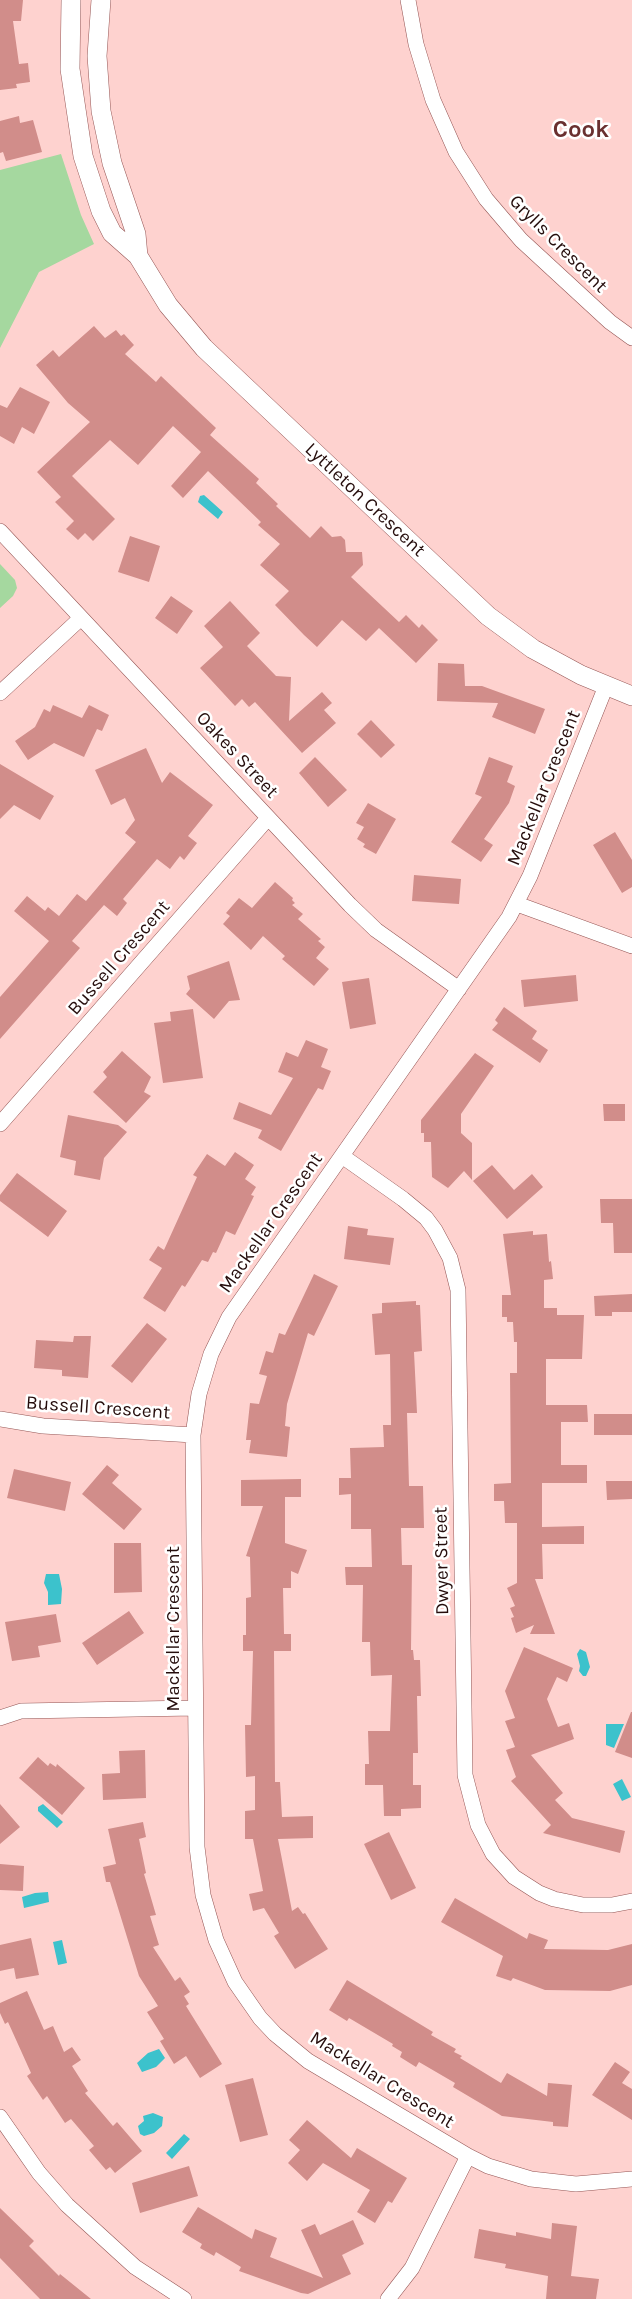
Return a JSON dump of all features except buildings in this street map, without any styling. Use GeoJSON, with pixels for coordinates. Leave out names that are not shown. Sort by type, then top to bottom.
{"type":"FeatureCollection","features":[{"type":"Feature","properties":{"kind":"street","name":"Lyttleton Crescent"},"geometry":{"type":"LineString","coordinates":[[71,0],[70,69],[83,156],[101,212],[112,233],[138,256],[168,305],[204,348],[467,597],[533,649],[606,686],[632,696]]}},
{"type":"Feature","properties":{"kind":"street","name":"Lyttleton Crescent"},"geometry":{"type":"LineString","coordinates":[[101,0],[97,56],[102,111],[112,163],[136,234],[138,256]]}},
{"type":"Feature","properties":{"kind":"street","name":"Grylls Crescent"},"geometry":{"type":"LineString","coordinates":[[408,0],[416,44],[433,100],[456,152],[486,199],[521,240],[610,322],[632,338]]}},
{"type":"Feature","properties":{"kind":"street","name":"Oakes Street"},"geometry":{"type":"LineString","coordinates":[[0,531],[350,905],[376,930],[459,989]]}},
{"type":"Feature","properties":{"kind":"street"},"geometry":{"type":"LineString","coordinates":[[0,693],[81,618]]}},
{"type":"Feature","properties":{"kind":"street","name":"Mackellar Crescent"},"geometry":{"type":"LineString","coordinates":[[606,686],[517,904],[230,1317],[209,1362],[199,1394],[193,1435],[197,1847],[203,1895],[216,1940],[235,1982],[271,2030],[308,2061],[488,2166],[531,2178],[576,2184],[632,2179]]}},
{"type":"Feature","properties":{"kind":"street","name":"Bussell Crescent"},"geometry":{"type":"LineString","coordinates":[[0,1124],[268,818]]}},
{"type":"Feature","properties":{"kind":"street"},"geometry":{"type":"LineString","coordinates":[[517,904],[632,946]]}},
{"type":"Feature","properties":{"kind":"street","name":"Dwyer Street"},"geometry":{"type":"LineString","coordinates":[[342,1156],[403,1199],[426,1218],[435,1230],[450,1258],[458,1290],[465,1775],[478,1825],[489,1848],[514,1877],[540,1893],[554,1899],[583,1905],[612,1905],[632,1901]]}},
{"type":"Feature","properties":{"kind":"street","name":"Bussell Crescent"},"geometry":{"type":"LineString","coordinates":[[0,1419],[43,1426],[193,1435]]}},
{"type":"Feature","properties":{"kind":"street"},"geometry":{"type":"LineString","coordinates":[[0,1718],[21,1711],[195,1708]]}},
{"type":"Feature","properties":{"kind":"street"},"geometry":{"type":"LineString","coordinates":[[0,2117],[39,2173],[67,2205],[129,2262],[157,2283],[184,2299]]}},
{"type":"Feature","properties":{"kind":"street"},"geometry":{"type":"LineString","coordinates":[[388,2299],[412,2268],[468,2156]]}},
{"type":"Feature","properties":{"kind":"green space"},"geometry":{"type":"Polygon","coordinates":[[[61,154],[81,215],[94,244],[39,272],[0,348],[0,170],[61,154]]]}},
{"type":"Feature","properties":{"kind":"green space"},"geometry":{"type":"Polygon","coordinates":[[[0,564],[15,580],[17,588],[13,596],[0,608],[0,564]]]}},
{"type":"Feature","properties":{"kind":"water"},"geometry":{"type":"Polygon","coordinates":[[[204,495],[223,512],[218,519],[198,502],[200,496],[204,495]]]}},
{"type":"Feature","properties":{"kind":"water"},"geometry":{"type":"Polygon","coordinates":[[[46,1574],[59,1574],[62,1589],[61,1604],[48,1605],[48,1592],[44,1583],[46,1574]]]}},
{"type":"Feature","properties":{"kind":"water"},"geometry":{"type":"Polygon","coordinates":[[[580,1649],[586,1652],[590,1667],[586,1676],[583,1676],[579,1671],[580,1666],[577,1654],[580,1649]]]}},
{"type":"Feature","properties":{"kind":"water"},"geometry":{"type":"Polygon","coordinates":[[[606,1724],[624,1724],[614,1748],[606,1745],[606,1724]]]}},
{"type":"Feature","properties":{"kind":"water"},"geometry":{"type":"Polygon","coordinates":[[[622,1779],[631,1797],[622,1801],[613,1784],[622,1779]]]}},
{"type":"Feature","properties":{"kind":"water"},"geometry":{"type":"Polygon","coordinates":[[[43,1804],[63,1822],[57,1828],[38,1811],[38,1807],[43,1804]]]}},
{"type":"Feature","properties":{"kind":"water"},"geometry":{"type":"Polygon","coordinates":[[[48,1892],[49,1902],[24,1908],[22,1897],[48,1892]]]}},
{"type":"Feature","properties":{"kind":"water"},"geometry":{"type":"Polygon","coordinates":[[[62,1940],[67,1963],[58,1965],[53,1942],[62,1940]]]}},
{"type":"Feature","properties":{"kind":"water"},"geometry":{"type":"Polygon","coordinates":[[[159,2049],[165,2058],[156,2067],[142,2072],[137,2063],[148,2053],[159,2049]]]}},
{"type":"Feature","properties":{"kind":"water"},"geometry":{"type":"Polygon","coordinates":[[[153,2113],[163,2117],[162,2126],[154,2133],[144,2136],[140,2134],[138,2126],[144,2121],[143,2116],[153,2113]]]}},
{"type":"Feature","properties":{"kind":"water"},"geometry":{"type":"Polygon","coordinates":[[[184,2134],[190,2139],[172,2159],[166,2153],[184,2134]]]}},
{"type":"Feature","properties":{"kind":"district","name":"Cook"},"geometry":{"type":"Point","coordinates":[581,130]}}]}
